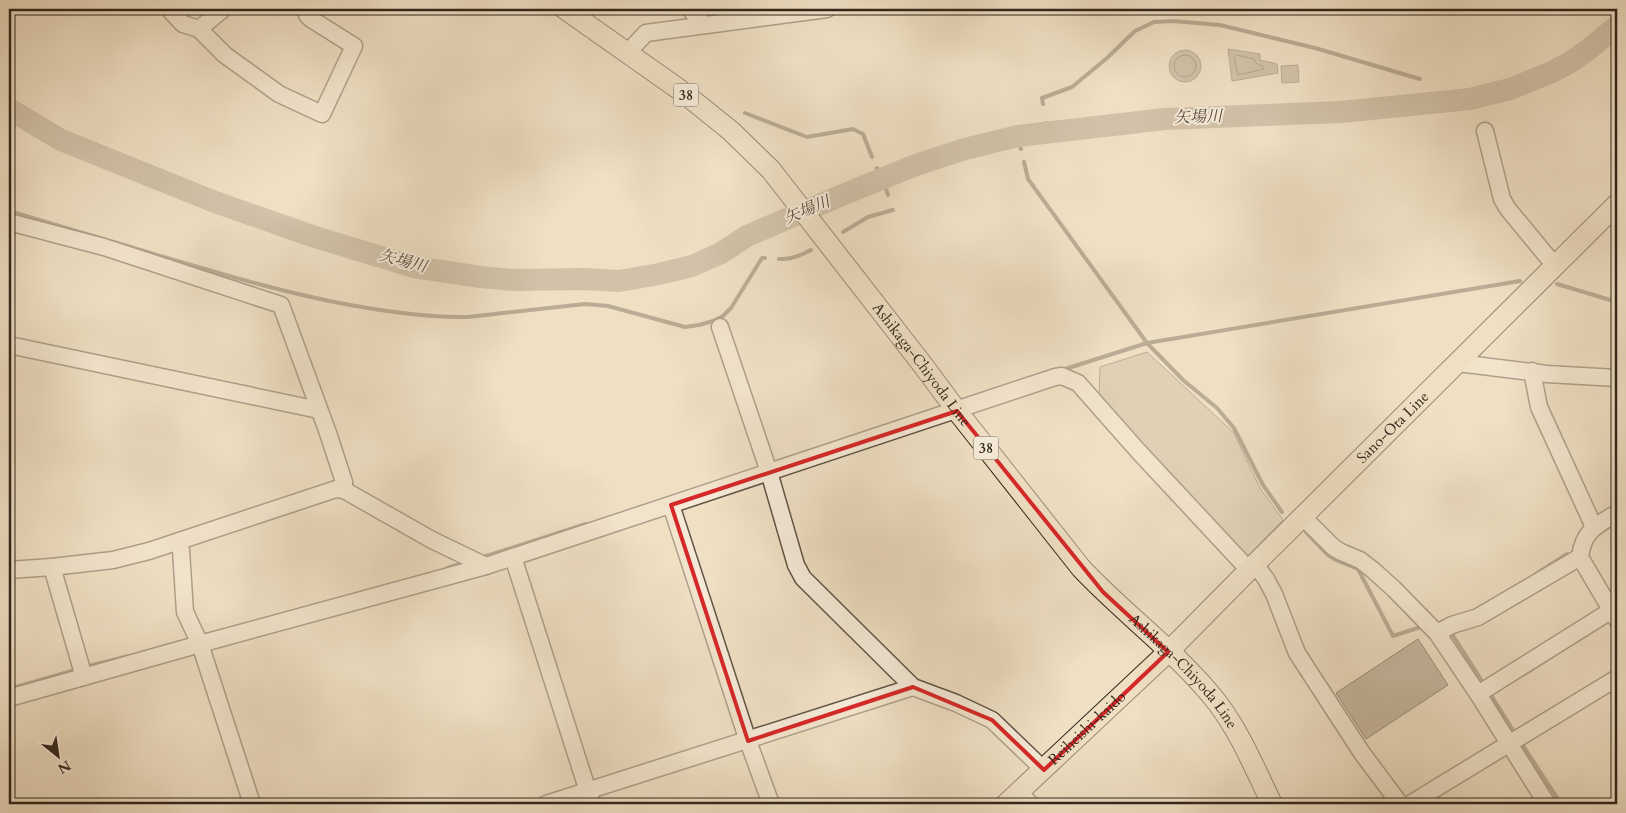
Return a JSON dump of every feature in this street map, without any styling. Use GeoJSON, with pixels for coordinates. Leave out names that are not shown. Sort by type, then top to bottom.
{"type":"FeatureCollection","features":[{"type":"Feature","properties":{"kind":"main road","name":"Ashikaga-Chiyoda Line"},"geometry":{"type":"LineString","coordinates":[[565,9],[680,90],[731,131],[771,170],[1081,568],[1103,592],[1202,684],[1229,718],[1272,804]]}},
{"type":"Feature","properties":{"kind":"main road","name":"Sano-Ota Line"},"geometry":{"type":"LineString","coordinates":[[1168,652],[1617,204]]}},
{"type":"Feature","properties":{"kind":"main road","name":"Reiheishi-kaido"},"geometry":{"type":"LineString","coordinates":[[1019,800],[1044,770],[1168,652]]}},
{"type":"Feature","properties":{"kind":"street"},"geometry":{"type":"LineString","coordinates":[[169,9],[183,24],[199,29],[225,55],[279,94],[322,114],[354,46],[311,19],[307,15],[306,9]]}},
{"type":"Feature","properties":{"kind":"street"},"geometry":{"type":"LineString","coordinates":[[199,29],[223,9]]}},
{"type":"Feature","properties":{"kind":"street"},"geometry":{"type":"LineString","coordinates":[[690,9],[704,25]]}},
{"type":"Feature","properties":{"kind":"street"},"geometry":{"type":"LineString","coordinates":[[628,52],[646,33],[827,9]]}},
{"type":"Feature","properties":{"kind":"street"},"geometry":{"type":"LineString","coordinates":[[1485,132],[1502,200],[1555,266]]}},
{"type":"Feature","properties":{"kind":"street"},"geometry":{"type":"LineString","coordinates":[[9,222],[104,247],[281,305],[344,482],[344,490]]}},
{"type":"Feature","properties":{"kind":"street"},"geometry":{"type":"LineString","coordinates":[[720,327],[768,472],[790,550],[803,578],[913,687],[992,720],[1044,770]]}},
{"type":"Feature","properties":{"kind":"street"},"geometry":{"type":"LineString","coordinates":[[9,345],[319,410]]}},
{"type":"Feature","properties":{"kind":"street"},"geometry":{"type":"LineString","coordinates":[[1458,364],[1547,374],[1617,378]]}},
{"type":"Feature","properties":{"kind":"street"},"geometry":{"type":"LineString","coordinates":[[1532,371],[1538,407],[1594,527]]}},
{"type":"Feature","properties":{"kind":"street"},"geometry":{"type":"LineString","coordinates":[[9,698],[513,558],[1062,376],[1078,383],[1139,452],[1266,579],[1274,594],[1297,653],[1362,753],[1400,804]]}},
{"type":"Feature","properties":{"kind":"street"},"geometry":{"type":"LineString","coordinates":[[9,570],[113,560],[149,551],[336,489],[344,490],[432,540],[486,566]]}},
{"type":"Feature","properties":{"kind":"street"},"geometry":{"type":"LineString","coordinates":[[672,506],[748,741],[771,804]]}},
{"type":"Feature","properties":{"kind":"street"},"geometry":{"type":"LineString","coordinates":[[1478,694],[1614,615],[1580,557],[1583,543],[1594,527],[1617,513]]}},
{"type":"Feature","properties":{"kind":"street"},"geometry":{"type":"LineString","coordinates":[[1303,517],[1333,547],[1360,560],[1373,570],[1437,633],[1547,804]]}},
{"type":"Feature","properties":{"kind":"street"},"geometry":{"type":"LineString","coordinates":[[180,541],[185,612],[200,644],[252,804]]}},
{"type":"Feature","properties":{"kind":"street"},"geometry":{"type":"LineString","coordinates":[[1437,633],[1452,625],[1478,618],[1580,557]]}},
{"type":"Feature","properties":{"kind":"street"},"geometry":{"type":"LineString","coordinates":[[513,558],[589,797]]}},
{"type":"Feature","properties":{"kind":"street"},"geometry":{"type":"LineString","coordinates":[[52,567],[84,677]]}},
{"type":"Feature","properties":{"kind":"street"},"geometry":{"type":"LineString","coordinates":[[1410,804],[1617,678]]}},
{"type":"Feature","properties":{"kind":"street"},"geometry":{"type":"LineString","coordinates":[[546,804],[589,797],[748,741],[913,687]]}},
{"type":"Feature","properties":{"kind":"highlighted area"},"geometry":{"type":"Polygon","coordinates":[[[957,411],[1103,592],[1168,652],[1044,770],[992,720],[913,687],[748,741],[671,505],[957,411]]]}},
{"type":"Feature","properties":{"kind":"shaded area"},"geometry":{"type":"Polygon","coordinates":[[[1147,352],[1234,433],[1260,488],[1283,520],[1245,559],[1099,401],[1100,367],[1147,352]]]}},
{"type":"Feature","properties":{"kind":"water"},"geometry":{"type":"Polygon","coordinates":[[[1228,49],[1260,54],[1260,60],[1277,64],[1278,73],[1232,81],[1228,49]]]}},
{"type":"Feature","properties":{"kind":"water"},"geometry":{"type":"Polygon","coordinates":[[[1185,50],[1197,54],[1201,66],[1197,78],[1185,82],[1173,78],[1169,66],[1173,54],[1185,50]]]}},
{"type":"Feature","properties":{"kind":"water"},"geometry":{"type":"Polygon","coordinates":[[[1298,65],[1299,82],[1282,83],[1281,66],[1298,65]]]}},
{"type":"Feature","properties":{"kind":"building"},"geometry":{"type":"Polygon","coordinates":[[[1418,639],[1448,685],[1366,739],[1336,693],[1418,639]]]}},
{"type":"Feature","properties":{"kind":"waterway"},"geometry":{"type":"LineString","coordinates":[[1043,104],[1042,98],[1072,87],[1107,58],[1135,31],[1154,22],[1173,21],[1220,25],[1315,48],[1420,79]]}},
{"type":"Feature","properties":{"kind":"waterway","name":"矢場川"},"geometry":{"type":"LineString","coordinates":[[9,109],[61,140],[215,202],[315,237],[414,267],[513,280],[585,279],[619,281],[692,266],[721,253],[747,236],[847,193],[916,165],[965,149],[1018,136],[1165,119],[1341,112],[1470,99],[1510,89],[1552,72],[1589,49],[1617,26]]}},
{"type":"Feature","properties":{"kind":"waterway"},"geometry":{"type":"LineString","coordinates":[[745,113],[807,137],[853,129],[863,134],[872,157]]}},
{"type":"Feature","properties":{"kind":"waterway"},"geometry":{"type":"LineString","coordinates":[[1046,123],[1048,132]]}},
{"type":"Feature","properties":{"kind":"waterway"},"geometry":{"type":"LineString","coordinates":[[1018,136],[1021,149]]}},
{"type":"Feature","properties":{"kind":"waterway"},"geometry":{"type":"LineString","coordinates":[[1024,162],[1028,179],[1147,343],[1183,380],[1217,408],[1234,428],[1263,485],[1282,512]]}},
{"type":"Feature","properties":{"kind":"waterway","name":"矢場川"},"geometry":{"type":"LineString","coordinates":[[877,168],[888,195]]}},
{"type":"Feature","properties":{"kind":"waterway"},"geometry":{"type":"LineString","coordinates":[[843,232],[868,217],[893,210]]}},
{"type":"Feature","properties":{"kind":"waterway"},"geometry":{"type":"LineString","coordinates":[[9,211],[103,239]]}},
{"type":"Feature","properties":{"kind":"waterway"},"geometry":{"type":"LineString","coordinates":[[110,241],[259,284],[320,299],[379,310],[468,317],[585,304],[608,306],[685,327],[713,321],[723,316],[731,308],[762,258],[765,258]]}},
{"type":"Feature","properties":{"kind":"waterway"},"geometry":{"type":"LineString","coordinates":[[779,259],[792,258],[811,250]]}},
{"type":"Feature","properties":{"kind":"waterway"},"geometry":{"type":"LineString","coordinates":[[1062,370],[1147,343],[1520,281]]}},
{"type":"Feature","properties":{"kind":"waterway"},"geometry":{"type":"LineString","coordinates":[[1557,284],[1617,302]]}},
{"type":"Feature","properties":{"kind":"waterway"},"geometry":{"type":"LineString","coordinates":[[480,558],[586,524]]}},
{"type":"Feature","properties":{"kind":"waterway"},"geometry":{"type":"LineString","coordinates":[[1306,532],[1328,555],[1358,569],[1393,636],[1424,626]]}},
{"type":"Feature","properties":{"kind":"waterway"},"geometry":{"type":"LineString","coordinates":[[1536,574],[1567,554]]}},
{"type":"Feature","properties":{"kind":"waterway"},"geometry":{"type":"LineString","coordinates":[[447,568],[466,562]]}},
{"type":"Feature","properties":{"kind":"waterway"},"geometry":{"type":"LineString","coordinates":[[1450,631],[1484,684]]}},
{"type":"Feature","properties":{"kind":"waterway"},"geometry":{"type":"LineString","coordinates":[[85,667],[129,656]]}},
{"type":"Feature","properties":{"kind":"waterway"},"geometry":{"type":"LineString","coordinates":[[9,689],[79,669]]}},
{"type":"Feature","properties":{"kind":"waterway"},"geometry":{"type":"LineString","coordinates":[[1489,692],[1516,735]]}},
{"type":"Feature","properties":{"kind":"waterway"},"geometry":{"type":"LineString","coordinates":[[1520,741],[1561,804]]}}]}
